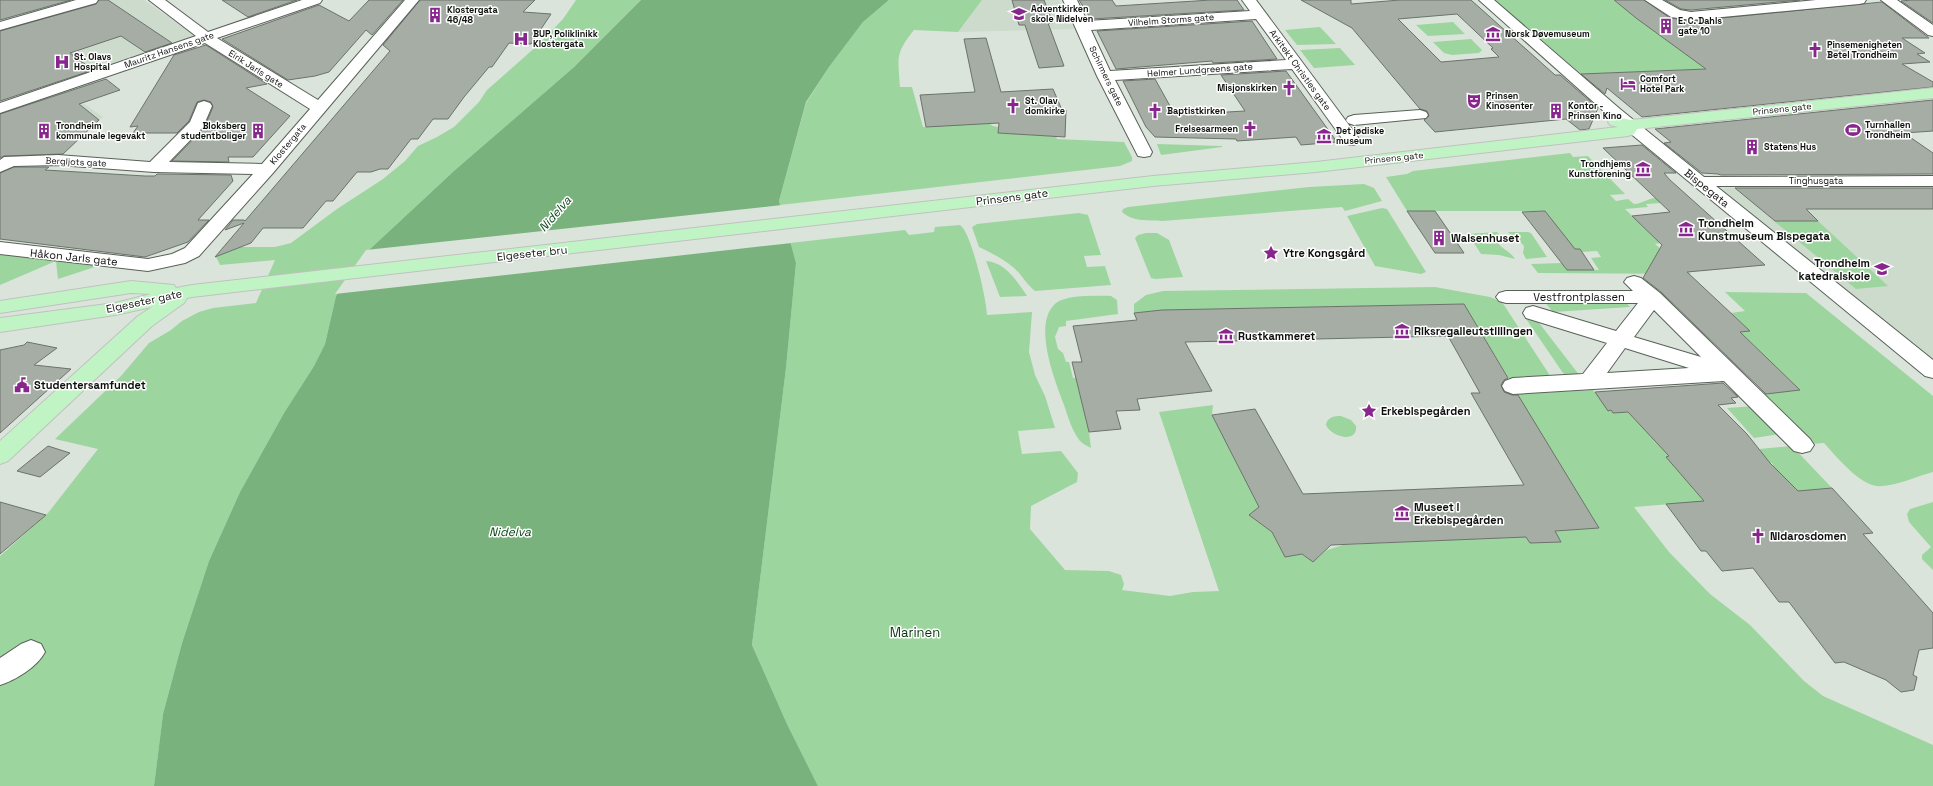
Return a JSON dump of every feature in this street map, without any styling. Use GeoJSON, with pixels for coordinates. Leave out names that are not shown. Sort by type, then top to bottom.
{"type":"FeatureCollection","features":[{"type":"Feature","properties":{"kind":"main road","name":"Prinsens gate"},"geometry":{"type":"LineString","coordinates":[[872,214],[1153,181],[1316,167],[1628,131],[1631,125],[1933,93]]}},
{"type":"Feature","properties":{"kind":"main road","name":"Elgeseter bru"},"geometry":{"type":"LineString","coordinates":[[192,291],[872,214]]}},
{"type":"Feature","properties":{"kind":"main road","name":"Elgeseter gate"},"geometry":{"type":"LineString","coordinates":[[0,307],[131,287],[192,291]]}},
{"type":"Feature","properties":{"kind":"main road","name":"Elgeseter gate"},"geometry":{"type":"LineString","coordinates":[[0,325],[115,309],[192,291]]}},
{"type":"Feature","properties":{"kind":"main road"},"geometry":{"type":"LineString","coordinates":[[0,455],[145,321],[166,304],[192,291]]}},
{"type":"Feature","properties":{"kind":"street"},"geometry":{"type":"LineString","coordinates":[[0,26],[91,0]]}},
{"type":"Feature","properties":{"kind":"street","name":"Eirik Jarls gate"},"geometry":{"type":"LineString","coordinates":[[156,0],[207,37],[319,108]]}},
{"type":"Feature","properties":{"kind":"street","name":"Mauritz Hansens gate"},"geometry":{"type":"LineString","coordinates":[[0,108],[315,0]]}},
{"type":"Feature","properties":{"kind":"street","name":"Klostergata"},"geometry":{"type":"LineString","coordinates":[[148,265],[178,259],[192,252],[267,169],[412,0]]}},
{"type":"Feature","properties":{"kind":"street","name":"Schirmers gate"},"geometry":{"type":"LineString","coordinates":[[1070,0],[1105,76],[1144,152]]}},
{"type":"Feature","properties":{"kind":"street","name":"Arkitekt Christies gate"},"geometry":{"type":"LineString","coordinates":[[1249,0],[1352,140]]}},
{"type":"Feature","properties":{"kind":"street","name":"Bispegata"},"geometry":{"type":"LineString","coordinates":[[1486,0],[1631,125],[1933,371]]}},
{"type":"Feature","properties":{"kind":"street"},"geometry":{"type":"LineString","coordinates":[[1652,0],[1676,14],[1691,16],[1859,0]]}},
{"type":"Feature","properties":{"kind":"street"},"geometry":{"type":"LineString","coordinates":[[1888,0],[1933,32]]}},
{"type":"Feature","properties":{"kind":"street","name":"Vilhelm Storms gate"},"geometry":{"type":"LineString","coordinates":[[1082,26],[1260,15]]}},
{"type":"Feature","properties":{"kind":"street","name":"Helmer Lundgreens gate"},"geometry":{"type":"LineString","coordinates":[[1105,76],[1295,64]]}},
{"type":"Feature","properties":{"kind":"street"},"geometry":{"type":"LineString","coordinates":[[154,167],[197,124],[204,106]]}},
{"type":"Feature","properties":{"kind":"street"},"geometry":{"type":"LineString","coordinates":[[1354,120],[1386,113],[1420,115]]}},
{"type":"Feature","properties":{"kind":"street","name":"Bergljots gate"},"geometry":{"type":"LineString","coordinates":[[0,167],[10,161],[58,160],[154,167],[267,169]]}},
{"type":"Feature","properties":{"kind":"street","name":"Tinghusgata"},"geometry":{"type":"LineString","coordinates":[[1700,182],[1718,180],[1933,181]]}},
{"type":"Feature","properties":{"kind":"street","name":"Håkon Jarls gate"},"geometry":{"type":"LineString","coordinates":[[0,248],[148,265]]}},
{"type":"Feature","properties":{"kind":"street","name":"Vestfrontplassen"},"geometry":{"type":"LineString","coordinates":[[1634,282],[1653,297],[1802,445]]}},
{"type":"Feature","properties":{"kind":"street","name":"Vestfrontplassen"},"geometry":{"type":"LineString","coordinates":[[1506,297],[1653,297]]}},
{"type":"Feature","properties":{"kind":"street"},"geometry":{"type":"LineString","coordinates":[[1589,382],[1653,297]]}},
{"type":"Feature","properties":{"kind":"street","name":"Vestfrontplassen"},"geometry":{"type":"LineString","coordinates":[[1533,313],[1729,373]]}},
{"type":"Feature","properties":{"kind":"street"},"geometry":{"type":"LineString","coordinates":[[1620,340],[1652,378]]}},
{"type":"Feature","properties":{"kind":"street"},"geometry":{"type":"LineString","coordinates":[[1513,386],[1729,373]]}},
{"type":"Feature","properties":{"kind":"street"},"geometry":{"type":"LineString","coordinates":[[0,673],[31,652]]}},
{"type":"Feature","properties":{"kind":"shaded area","name":"St. Olavs Hospital"},"geometry":{"type":"Polygon","coordinates":[[[0,0],[144,0],[194,36],[57,85],[103,117],[61,156],[0,154],[0,0]]]}},
{"type":"Feature","properties":{"kind":"shaded area","name":"Adventkirken skole Nidelven"},"geometry":{"type":"Polygon","coordinates":[[[982,0],[1059,0],[1074,29],[958,32],[982,0]]]}},
{"type":"Feature","properties":{"kind":"shaded area"},"geometry":{"type":"Polygon","coordinates":[[[1658,0],[1830,0],[1689,14],[1658,0]]]}},
{"type":"Feature","properties":{"kind":"shaded area","name":"Trondheim katedralskole"},"geometry":{"type":"Polygon","coordinates":[[[1726,188],[1933,188],[1933,360],[1720,190],[1726,188]]]}},
{"type":"Feature","properties":{"kind":"green space"},"geometry":{"type":"Polygon","coordinates":[[[576,0],[641,0],[574,67],[455,170],[369,250],[336,296],[325,344],[314,366],[284,413],[240,492],[209,561],[182,643],[163,714],[154,786],[0,786],[0,556],[48,513],[98,449],[55,439],[121,376],[149,343],[171,330],[182,321],[199,312],[213,308],[256,303],[275,260],[220,265],[216,257],[223,247],[275,247],[291,243],[337,209],[383,179],[405,161],[418,146],[454,127],[479,102],[487,90],[539,44],[563,19],[576,0]]]}},
{"type":"Feature","properties":{"kind":"green space"},"geometry":{"type":"Polygon","coordinates":[[[889,0],[982,0],[958,32],[914,30],[901,51],[899,56],[900,87],[912,87],[923,127],[987,122],[998,127],[998,133],[1056,136],[1057,139],[1124,142],[1132,157],[1132,161],[1120,166],[780,205],[779,201],[806,103],[829,67],[863,22],[889,0]]]}},
{"type":"Feature","properties":{"kind":"green space"},"geometry":{"type":"Polygon","coordinates":[[[1495,0],[1613,0],[1684,52],[1724,68],[1581,74],[1495,0]]]}},
{"type":"Feature","properties":{"kind":"green space"},"geometry":{"type":"Polygon","coordinates":[[[1453,22],[1465,34],[1428,36],[1416,25],[1453,22]]]}},
{"type":"Feature","properties":{"kind":"green space"},"geometry":{"type":"Polygon","coordinates":[[[1320,27],[1336,44],[1297,45],[1285,30],[1320,27]]]}},
{"type":"Feature","properties":{"kind":"green space"},"geometry":{"type":"Polygon","coordinates":[[[1471,39],[1482,50],[1479,53],[1452,55],[1444,53],[1433,42],[1471,39]]]}},
{"type":"Feature","properties":{"kind":"green space"},"geometry":{"type":"Polygon","coordinates":[[[1340,48],[1355,65],[1314,68],[1300,50],[1340,48]]]}},
{"type":"Feature","properties":{"kind":"green space"},"geometry":{"type":"Polygon","coordinates":[[[1157,144],[1222,146],[1222,147],[1161,155],[1157,144]]]}},
{"type":"Feature","properties":{"kind":"green space"},"geometry":{"type":"Polygon","coordinates":[[[1570,153],[1573,157],[1588,156],[1625,194],[1610,195],[1616,201],[1628,199],[1634,204],[1656,198],[1661,203],[1646,204],[1648,207],[1625,209],[1660,243],[1655,244],[1691,274],[1538,273],[1531,264],[1562,263],[1567,270],[1599,270],[1591,258],[1601,257],[1597,251],[1582,252],[1580,249],[1573,249],[1545,211],[1407,211],[1386,177],[1407,174],[1413,171],[1570,153]]]}},
{"type":"Feature","properties":{"kind":"green space"},"geometry":{"type":"Polygon","coordinates":[[[1364,184],[1374,188],[1382,201],[1345,211],[1342,207],[1162,221],[1136,219],[1122,212],[1123,209],[1128,207],[1309,187],[1364,184]]]}},
{"type":"Feature","properties":{"kind":"green space"},"geometry":{"type":"Polygon","coordinates":[[[1382,208],[1387,209],[1426,272],[1421,274],[1375,266],[1347,216],[1382,208]]]}},
{"type":"Feature","properties":{"kind":"green space"},"geometry":{"type":"Polygon","coordinates":[[[1079,213],[1088,215],[1101,255],[1084,256],[1087,267],[1105,266],[1111,285],[1035,291],[1010,265],[997,256],[979,247],[972,227],[977,224],[1079,213]]]}},
{"type":"Feature","properties":{"kind":"green space"},"geometry":{"type":"Polygon","coordinates":[[[1774,221],[1818,221],[1888,286],[1856,289],[1774,221]]]}},
{"type":"Feature","properties":{"kind":"green space","name":"Marinen"},"geometry":{"type":"Polygon","coordinates":[[[960,225],[969,240],[973,252],[981,282],[987,315],[1032,312],[1029,352],[1035,375],[1045,396],[1055,428],[1018,431],[1022,454],[1061,451],[1078,473],[1077,482],[1031,506],[1030,529],[1065,570],[1109,571],[1121,575],[1124,584],[1122,590],[1170,596],[1193,592],[1219,591],[1159,412],[1213,405],[1212,415],[1259,507],[1249,515],[1272,532],[1285,557],[1302,554],[1313,562],[1327,550],[1343,545],[1518,537],[1523,530],[1530,543],[1561,542],[1555,531],[1599,528],[1517,394],[1593,390],[1611,410],[1633,408],[1709,503],[1634,507],[1669,552],[1710,594],[1750,625],[1804,681],[1823,696],[1933,745],[1933,786],[818,786],[787,724],[752,645],[786,368],[796,263],[790,243],[905,230],[909,235],[934,232],[935,227],[960,225]]]}},
{"type":"Feature","properties":{"kind":"green space"},"geometry":{"type":"Polygon","coordinates":[[[1497,232],[1501,237],[1498,243],[1515,259],[1499,255],[1481,254],[1468,234],[1497,232]]]}},
{"type":"Feature","properties":{"kind":"green space"},"geometry":{"type":"Polygon","coordinates":[[[1508,232],[1531,233],[1547,257],[1526,259],[1523,253],[1524,246],[1508,232]]]}},
{"type":"Feature","properties":{"kind":"green space"},"geometry":{"type":"Polygon","coordinates":[[[1157,233],[1169,240],[1183,277],[1151,278],[1135,238],[1138,235],[1157,233]]]}},
{"type":"Feature","properties":{"kind":"green space"},"geometry":{"type":"Polygon","coordinates":[[[0,252],[101,265],[58,279],[56,261],[0,285],[0,252]]]}},
{"type":"Feature","properties":{"kind":"green space"},"geometry":{"type":"Polygon","coordinates":[[[986,261],[999,265],[1010,273],[1027,296],[1000,297],[986,261]]]}},
{"type":"Feature","properties":{"kind":"green space"},"geometry":{"type":"Polygon","coordinates":[[[1435,287],[1490,297],[1502,302],[1549,374],[1546,378],[1509,379],[1464,304],[1162,310],[1134,313],[1134,304],[1146,295],[1163,291],[1435,287]]]}},
{"type":"Feature","properties":{"kind":"green space"},"geometry":{"type":"Polygon","coordinates":[[[1725,292],[1806,293],[1933,396],[1933,472],[1895,484],[1874,486],[1866,483],[1850,471],[1824,443],[1811,444],[1761,394],[1799,389],[1740,332],[1750,331],[1731,313],[1745,311],[1725,292]]]}},
{"type":"Feature","properties":{"kind":"green space"},"geometry":{"type":"Polygon","coordinates":[[[1081,296],[1111,296],[1117,300],[1118,314],[1066,321],[1066,326],[1059,327],[1055,337],[1058,349],[1063,353],[1066,362],[1069,362],[1073,378],[1076,378],[1089,432],[1091,448],[1080,441],[1069,419],[1051,368],[1045,326],[1048,314],[1054,305],[1059,301],[1081,296]]]}},
{"type":"Feature","properties":{"kind":"green space"},"geometry":{"type":"Polygon","coordinates":[[[1544,301],[1626,302],[1630,307],[1553,312],[1544,301]]]}},
{"type":"Feature","properties":{"kind":"green space"},"geometry":{"type":"Polygon","coordinates":[[[1533,315],[1580,376],[1566,375],[1563,373],[1524,316],[1533,315]]]}},
{"type":"Feature","properties":{"kind":"green space"},"geometry":{"type":"Polygon","coordinates":[[[1755,406],[1780,434],[1754,438],[1727,408],[1755,406]]]}},
{"type":"Feature","properties":{"kind":"green space"},"geometry":{"type":"Polygon","coordinates":[[[1341,416],[1351,420],[1356,426],[1355,432],[1349,437],[1344,437],[1333,433],[1326,425],[1329,419],[1341,416]]]}},
{"type":"Feature","properties":{"kind":"green space"},"geometry":{"type":"Polygon","coordinates":[[[1792,446],[1832,488],[1800,494],[1784,477],[1769,466],[1773,465],[1772,463],[1766,463],[1759,449],[1792,446]]]}},
{"type":"Feature","properties":{"kind":"green space"},"geometry":{"type":"Polygon","coordinates":[[[1933,502],[1933,570],[1922,559],[1922,555],[1931,547],[1909,522],[1907,514],[1910,509],[1933,502]]]}},
{"type":"Feature","properties":{"kind":"water","name":"Nidelva"},"geometry":{"type":"Polygon","coordinates":[[[641,0],[889,0],[863,22],[829,67],[806,102],[779,201],[796,263],[786,368],[752,645],[787,724],[818,786],[154,786],[163,714],[182,643],[209,561],[240,492],[284,413],[314,366],[325,344],[336,296],[369,250],[455,170],[574,67],[641,0]]]}},
{"type":"Feature","properties":{"kind":"pier"},"geometry":{"type":"Polygon","coordinates":[[[782,205],[792,243],[335,294],[366,250],[782,205]]]}},
{"type":"Feature","properties":{"kind":"building"},"geometry":{"type":"Polygon","coordinates":[[[0,0],[71,0],[0,20],[0,0]]]}},
{"type":"Feature","properties":{"kind":"building"},"geometry":{"type":"Polygon","coordinates":[[[99,0],[108,0],[172,43],[145,52],[121,36],[70,53],[93,70],[0,101],[0,31],[96,4],[99,0]]]}},
{"type":"Feature","properties":{"kind":"building"},"geometry":{"type":"Polygon","coordinates":[[[222,0],[297,0],[248,17],[222,0]]]}},
{"type":"Feature","properties":{"kind":"building"},"geometry":{"type":"Polygon","coordinates":[[[369,0],[403,0],[372,35],[366,30],[329,72],[315,76],[288,80],[222,39],[319,5],[349,21],[369,0]]]}},
{"type":"Feature","properties":{"kind":"building"},"geometry":{"type":"Polygon","coordinates":[[[420,0],[535,0],[523,12],[551,14],[531,44],[509,43],[492,67],[489,67],[448,119],[433,119],[418,139],[411,139],[388,169],[380,169],[371,172],[357,172],[333,201],[326,201],[303,228],[263,228],[251,243],[215,257],[244,223],[225,230],[233,220],[245,221],[390,51],[383,45],[420,0]]]}},
{"type":"Feature","properties":{"kind":"building"},"geometry":{"type":"Polygon","coordinates":[[[1012,0],[1044,0],[1053,23],[1048,23],[1064,66],[1039,68],[1025,25],[1019,25],[1012,0]]]}},
{"type":"Feature","properties":{"kind":"building"},"geometry":{"type":"Polygon","coordinates":[[[1079,0],[1112,0],[1116,6],[1211,0],[1237,0],[1244,10],[1091,19],[1079,0]]]}},
{"type":"Feature","properties":{"kind":"building"},"geometry":{"type":"Polygon","coordinates":[[[1301,0],[1351,0],[1351,4],[1400,0],[1471,0],[1555,75],[1560,75],[1598,108],[1589,129],[1580,130],[1566,119],[1435,132],[1424,120],[1429,116],[1427,111],[1420,109],[1352,28],[1301,0]],[[1457,14],[1398,19],[1441,62],[1499,57],[1491,49],[1493,48],[1457,14]]]}},
{"type":"Feature","properties":{"kind":"building"},"geometry":{"type":"Polygon","coordinates":[[[1614,0],[1644,0],[1670,18],[1691,21],[1882,2],[1929,38],[1902,38],[1925,53],[1917,54],[1930,62],[1902,64],[1933,82],[1933,87],[1642,117],[1607,88],[1605,94],[1581,74],[1706,69],[1636,18],[1614,0]]]}},
{"type":"Feature","properties":{"kind":"building"},"geometry":{"type":"Polygon","coordinates":[[[1665,0],[1800,0],[1691,10],[1681,9],[1665,0]]]}},
{"type":"Feature","properties":{"kind":"building"},"geometry":{"type":"Polygon","coordinates":[[[1912,0],[1933,0],[1933,23],[1901,1],[1912,0]]]}},
{"type":"Feature","properties":{"kind":"building"},"geometry":{"type":"Polygon","coordinates":[[[1252,21],[1277,59],[1213,63],[1212,61],[1116,69],[1097,31],[1252,21]]]}},
{"type":"Feature","properties":{"kind":"building"},"geometry":{"type":"Polygon","coordinates":[[[986,38],[1001,92],[1053,89],[1062,110],[1066,110],[1065,137],[998,133],[999,123],[926,127],[920,95],[975,92],[964,39],[986,38]]]}},
{"type":"Feature","properties":{"kind":"building"},"geometry":{"type":"Polygon","coordinates":[[[206,45],[267,84],[246,88],[290,116],[253,157],[228,157],[229,162],[172,161],[204,128],[213,107],[211,102],[204,100],[197,102],[189,121],[177,133],[133,133],[138,126],[130,127],[174,55],[206,45]]]}},
{"type":"Feature","properties":{"kind":"building"},"geometry":{"type":"Polygon","coordinates":[[[1286,71],[1337,142],[1301,145],[1296,137],[1237,141],[1236,139],[1155,137],[1146,127],[1123,81],[1155,79],[1175,115],[1245,111],[1221,75],[1286,71]]]}},
{"type":"Feature","properties":{"kind":"building","name":"Trondheim kommunale legevakt"},"geometry":{"type":"Polygon","coordinates":[[[106,79],[120,90],[79,104],[99,120],[63,154],[4,156],[0,158],[0,114],[106,79]]]}},
{"type":"Feature","properties":{"kind":"building"},"geometry":{"type":"Polygon","coordinates":[[[1933,100],[1933,131],[1904,133],[1933,153],[1933,174],[1721,175],[1702,173],[1664,143],[1671,142],[1655,129],[1933,100]]]}},
{"type":"Feature","properties":{"kind":"building"},"geometry":{"type":"Polygon","coordinates":[[[1642,145],[1676,173],[1664,173],[1670,180],[1765,265],[1687,272],[1750,331],[1740,332],[1800,390],[1766,394],[1661,292],[1643,278],[1662,245],[1632,216],[1670,212],[1603,148],[1642,145]]]}},
{"type":"Feature","properties":{"kind":"building"},"geometry":{"type":"Polygon","coordinates":[[[14,167],[49,167],[45,170],[145,176],[155,176],[157,174],[231,175],[233,181],[198,220],[209,220],[188,242],[145,257],[0,239],[0,173],[14,167]]]}},
{"type":"Feature","properties":{"kind":"building"},"geometry":{"type":"Polygon","coordinates":[[[1735,188],[1933,188],[1933,209],[1806,209],[1818,221],[1775,221],[1735,188]]]}},
{"type":"Feature","properties":{"kind":"building"},"geometry":{"type":"Polygon","coordinates":[[[1407,211],[1435,211],[1464,253],[1435,253],[1407,211]]]}},
{"type":"Feature","properties":{"kind":"building"},"geometry":{"type":"Polygon","coordinates":[[[1545,211],[1575,249],[1580,249],[1594,270],[1567,270],[1522,212],[1545,211]]]}},
{"type":"Feature","properties":{"kind":"building"},"geometry":{"type":"Polygon","coordinates":[[[1464,304],[1508,378],[1504,380],[1501,385],[1504,392],[1512,395],[1518,395],[1599,528],[1555,531],[1561,542],[1530,543],[1526,537],[1331,545],[1313,562],[1302,554],[1285,557],[1272,532],[1249,515],[1259,507],[1212,415],[1255,409],[1303,494],[1524,485],[1471,393],[1480,393],[1448,336],[1185,342],[1212,391],[1137,399],[1140,410],[1116,411],[1121,429],[1089,432],[1072,362],[1082,362],[1073,326],[1137,320],[1134,313],[1162,310],[1464,304]]]}},
{"type":"Feature","properties":{"kind":"building","name":"Studentersamfundet"},"geometry":{"type":"Polygon","coordinates":[[[27,342],[57,348],[34,365],[71,369],[0,433],[0,350],[24,345],[27,342]]]}},
{"type":"Feature","properties":{"kind":"building","name":"Nidarosdomen"},"geometry":{"type":"Polygon","coordinates":[[[1723,383],[1738,397],[1731,398],[1736,403],[1718,405],[1747,434],[1770,463],[1798,491],[1832,488],[1873,533],[1863,534],[1933,613],[1933,648],[1919,650],[1913,675],[1917,677],[1914,690],[1901,692],[1886,680],[1844,662],[1835,663],[1789,602],[1779,602],[1753,568],[1722,571],[1706,551],[1701,551],[1666,504],[1704,501],[1666,457],[1669,456],[1628,412],[1613,413],[1611,410],[1608,411],[1595,392],[1723,383]]]}},
{"type":"Feature","properties":{"kind":"building"},"geometry":{"type":"Polygon","coordinates":[[[48,446],[70,453],[40,477],[17,471],[48,446]]]}},
{"type":"Feature","properties":{"kind":"building"},"geometry":{"type":"Polygon","coordinates":[[[0,502],[46,515],[0,554],[0,502]]]}},
{"type":"Feature","properties":{"kind":"place","name":"Adventkirken skole Nidelven"},"geometry":{"type":"Point","coordinates":[1019,14]}},
{"type":"Feature","properties":{"kind":"place","name":"Klostergata 46/48"},"geometry":{"type":"Point","coordinates":[435,15]}},
{"type":"Feature","properties":{"kind":"place","name":"E. C. Dahls gate 10"},"geometry":{"type":"Point","coordinates":[1666,26]}},
{"type":"Feature","properties":{"kind":"place","name":"Norsk Døvemuseum"},"geometry":{"type":"Point","coordinates":[1493,34]}},
{"type":"Feature","properties":{"kind":"place","name":"BUP, Poliklinikk Klostergata"},"geometry":{"type":"Point","coordinates":[521,39]}},
{"type":"Feature","properties":{"kind":"place","name":"Pinsemenigheten Betel Trondheim"},"geometry":{"type":"Point","coordinates":[1815,50]}},
{"type":"Feature","properties":{"kind":"place","name":"St. Olavs Hospital"},"geometry":{"type":"Point","coordinates":[62,62]}},
{"type":"Feature","properties":{"kind":"place","name":"Comfort Hotel Park"},"geometry":{"type":"Point","coordinates":[1628,84]}},
{"type":"Feature","properties":{"kind":"place","name":"Misjonskirken"},"geometry":{"type":"Point","coordinates":[1289,88]}},
{"type":"Feature","properties":{"kind":"place","name":"Prinsen Kinosenter"},"geometry":{"type":"Point","coordinates":[1474,101]}},
{"type":"Feature","properties":{"kind":"place","name":"St. Olav domkirke"},"geometry":{"type":"Point","coordinates":[1013,106]}},
{"type":"Feature","properties":{"kind":"place","name":"Baptistkirken"},"geometry":{"type":"Point","coordinates":[1155,111]}},
{"type":"Feature","properties":{"kind":"place","name":"Kontor - Prinsen Kino"},"geometry":{"type":"Point","coordinates":[1556,111]}},
{"type":"Feature","properties":{"kind":"place","name":"Frelsesarmeen"},"geometry":{"type":"Point","coordinates":[1250,129]}},
{"type":"Feature","properties":{"kind":"place","name":"Turnhallen Trondheim"},"geometry":{"type":"Point","coordinates":[1853,130]}},
{"type":"Feature","properties":{"kind":"place","name":"Trondheim kommunale legevakt"},"geometry":{"type":"Point","coordinates":[44,131]}},
{"type":"Feature","properties":{"kind":"place","name":"Bloksberg studentboliger"},"geometry":{"type":"Point","coordinates":[258,131]}},
{"type":"Feature","properties":{"kind":"place","name":"Det jødiske museum"},"geometry":{"type":"Point","coordinates":[1324,136]}},
{"type":"Feature","properties":{"kind":"place","name":"Statens Hus"},"geometry":{"type":"Point","coordinates":[1752,147]}},
{"type":"Feature","properties":{"kind":"place","name":"Trondhjems Kunstforening"},"geometry":{"type":"Point","coordinates":[1643,169]}},
{"type":"Feature","properties":{"kind":"place","name":"Trondheim Kunstmuseum Bispegata"},"geometry":{"type":"Point","coordinates":[1686,229]}},
{"type":"Feature","properties":{"kind":"place","name":"Waisenhuset"},"geometry":{"type":"Point","coordinates":[1439,238]}},
{"type":"Feature","properties":{"kind":"place","name":"Ytre Kongsgård"},"geometry":{"type":"Point","coordinates":[1271,253]}},
{"type":"Feature","properties":{"kind":"place","name":"Trondheim katedralskole"},"geometry":{"type":"Point","coordinates":[1882,269]}},
{"type":"Feature","properties":{"kind":"place","name":"Riksregalieutstillingen"},"geometry":{"type":"Point","coordinates":[1402,331]}},
{"type":"Feature","properties":{"kind":"place","name":"Rustkammeret"},"geometry":{"type":"Point","coordinates":[1226,336]}},
{"type":"Feature","properties":{"kind":"place","name":"Studentersamfundet"},"geometry":{"type":"Point","coordinates":[22,385]}},
{"type":"Feature","properties":{"kind":"place","name":"Erkebispegården"},"geometry":{"type":"Point","coordinates":[1369,411]}},
{"type":"Feature","properties":{"kind":"place","name":"Museet i Erkebispegården"},"geometry":{"type":"Point","coordinates":[1402,513]}},
{"type":"Feature","properties":{"kind":"place","name":"Nidarosdomen"},"geometry":{"type":"Point","coordinates":[1758,536]}}]}
